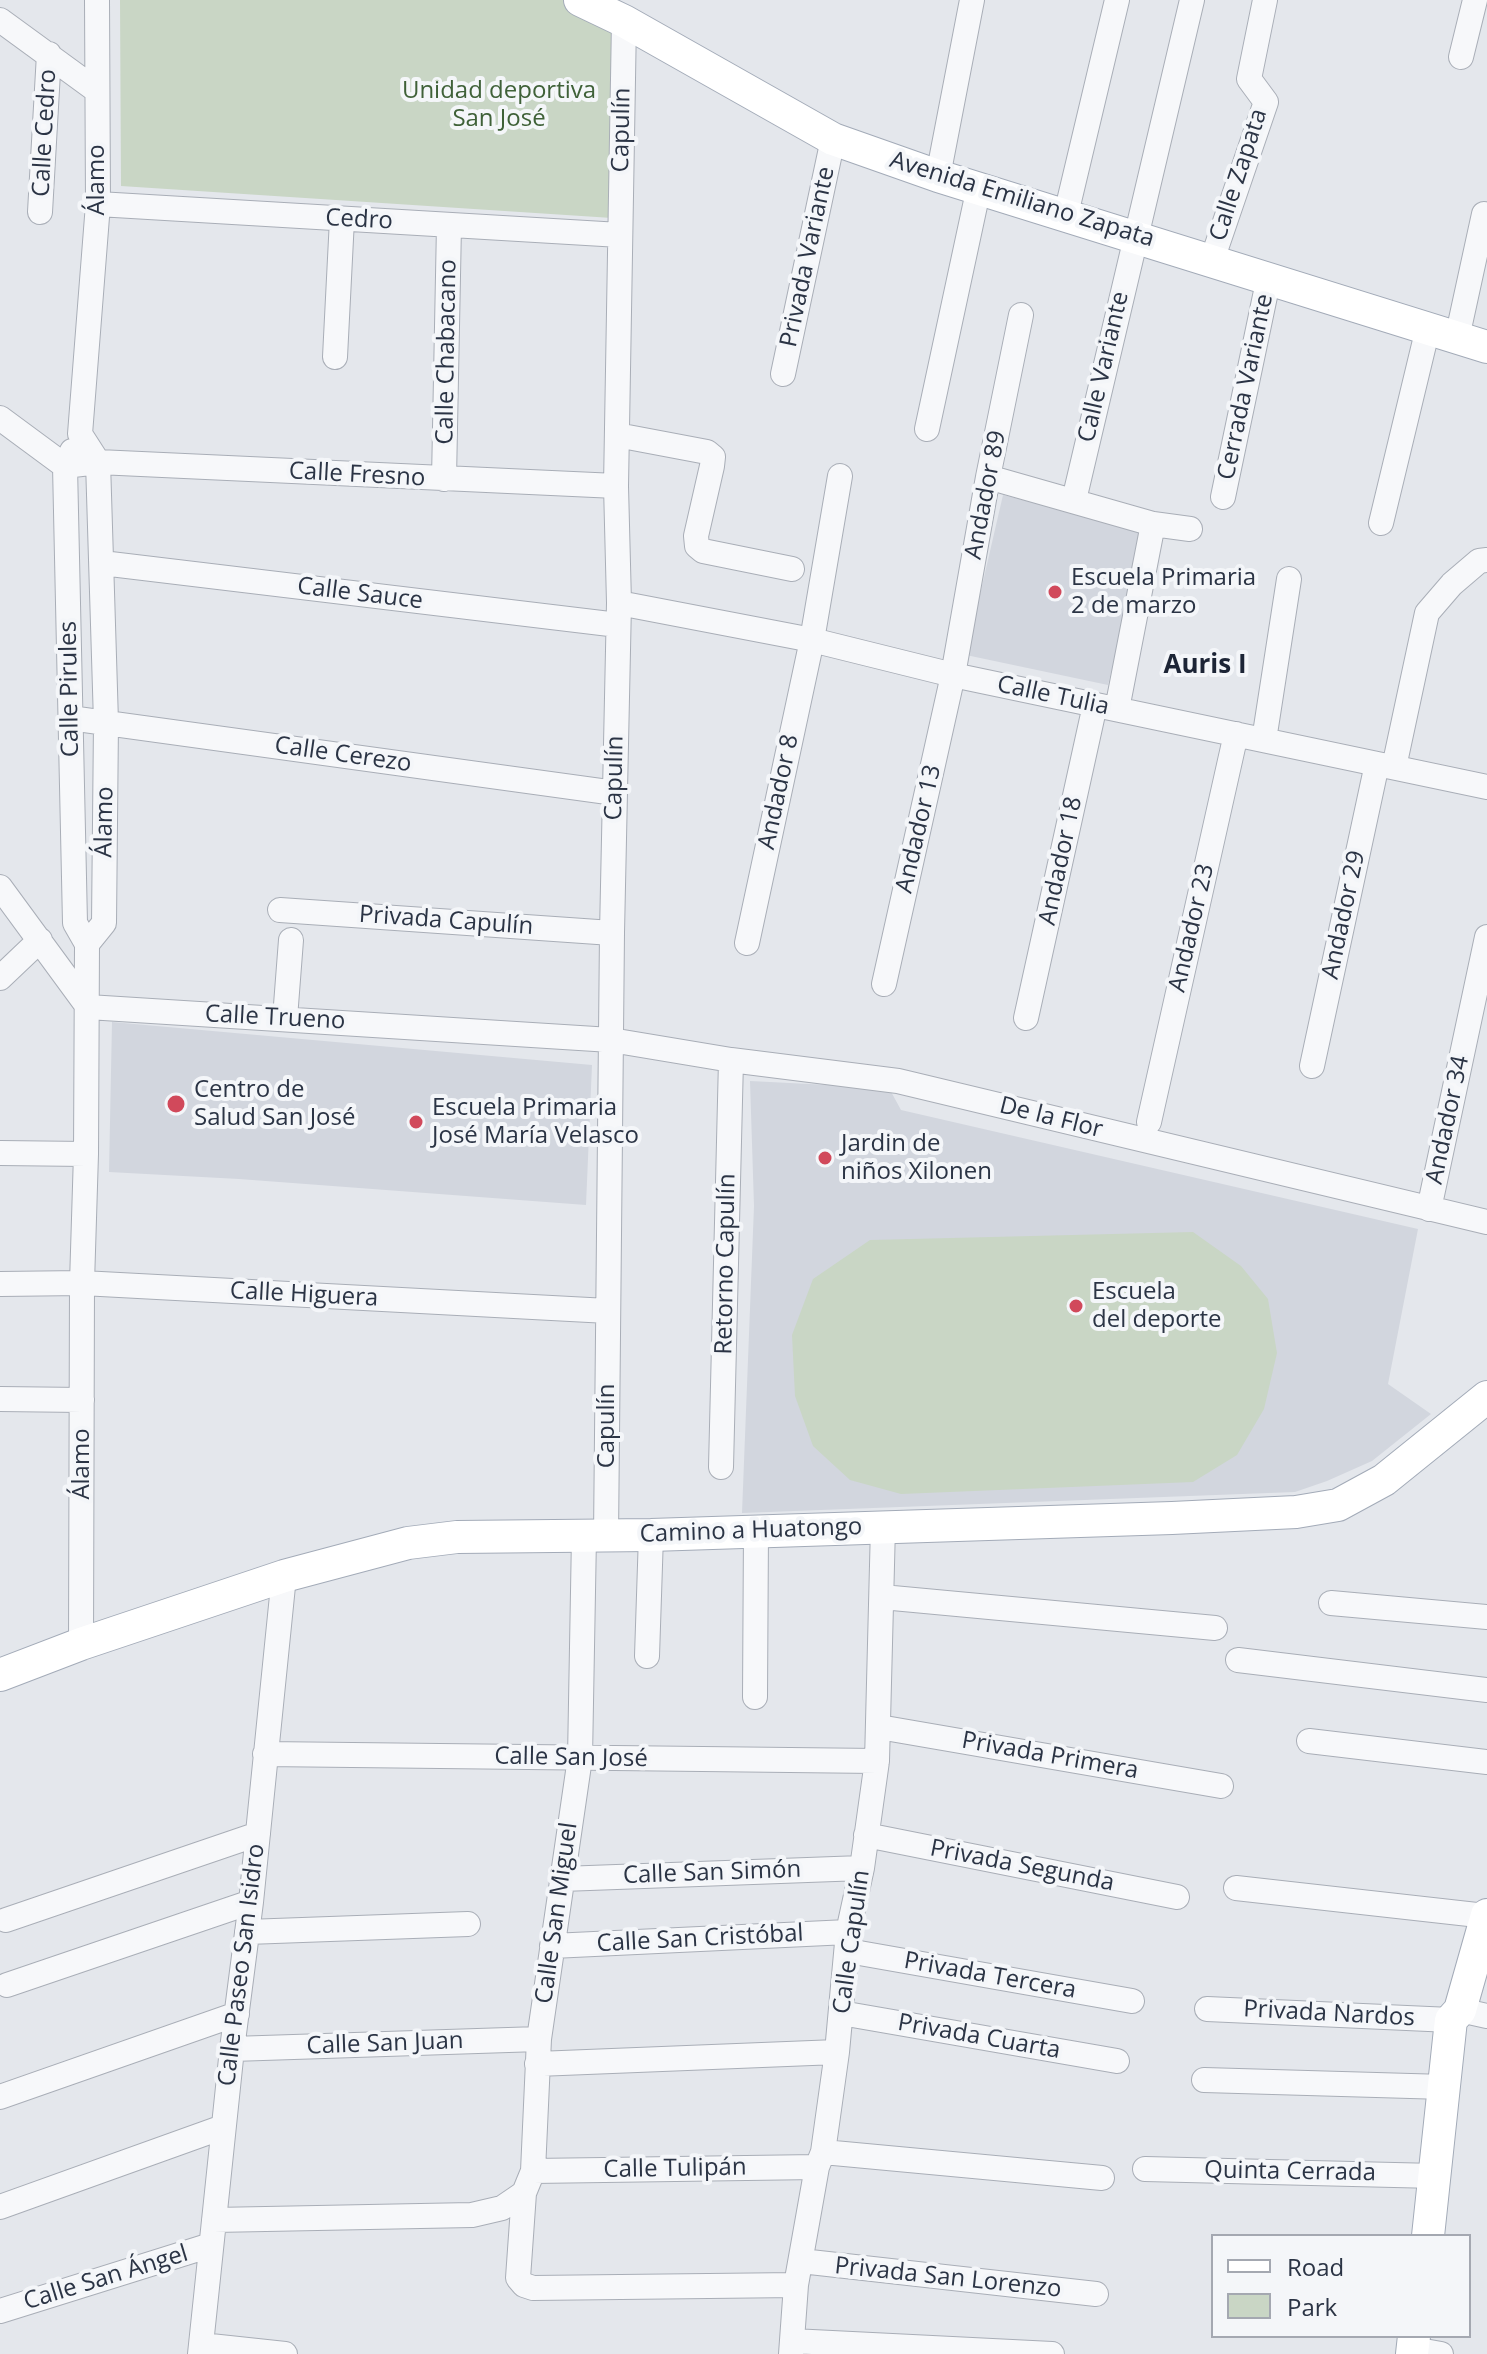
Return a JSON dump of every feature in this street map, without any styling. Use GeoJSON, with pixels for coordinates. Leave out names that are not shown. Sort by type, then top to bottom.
{"type":"FeatureCollection","features":[{"type":"Feature","properties":{"kind":"main road","name":"Avenida Emiliano Zapata"},"geometry":{"type":"LineString","coordinates":[[580,0],[624,21],[833,139],[938,176],[1457,338]]}},
{"type":"Feature","properties":{"kind":"main road","name":"Camino a Huatongo"},"geometry":{"type":"LineString","coordinates":[[0,1675],[81,1644],[284,1576],[408,1543],[457,1537],[651,1535],[1172,1518],[1296,1512],[1338,1505],[1384,1480],[1487,1397]]}},
{"type":"Feature","properties":{"kind":"main road"},"geometry":{"type":"LineString","coordinates":[[1428,2234],[1445,2087],[1466,2015],[1487,1916]]}},
{"type":"Feature","properties":{"kind":"street","name":"Álamo"},"geometry":{"type":"LineString","coordinates":[[80,434],[98,204],[97,0]]}},
{"type":"Feature","properties":{"kind":"street"},"geometry":{"type":"LineString","coordinates":[[938,176],[972,0]]}},
{"type":"Feature","properties":{"kind":"street"},"geometry":{"type":"LineString","coordinates":[[1066,214],[1117,0]]}},
{"type":"Feature","properties":{"kind":"street","name":"Calle Variante"},"geometry":{"type":"LineString","coordinates":[[1074,500],[1134,235],[1192,0]]}},
{"type":"Feature","properties":{"kind":"street","name":"Calle Zapata"},"geometry":{"type":"LineString","coordinates":[[1212,260],[1266,102],[1249,79],[1265,0]]}},
{"type":"Feature","properties":{"kind":"street"},"geometry":{"type":"LineString","coordinates":[[1461,57],[1475,0]]}},
{"type":"Feature","properties":{"kind":"street","name":"Calle Cedro"},"geometry":{"type":"LineString","coordinates":[[0,20],[96,90]]}},
{"type":"Feature","properties":{"kind":"street","name":"Capulín"},"geometry":{"type":"LineString","coordinates":[[595,1536],[608,1311],[624,21]]}},
{"type":"Feature","properties":{"kind":"street","name":"Calle Cedro"},"geometry":{"type":"LineString","coordinates":[[40,212],[49,54]]}},
{"type":"Feature","properties":{"kind":"street","name":"Privada Variante"},"geometry":{"type":"LineString","coordinates":[[783,374],[833,139]]}},
{"type":"Feature","properties":{"kind":"street"},"geometry":{"type":"LineString","coordinates":[[927,429],[979,187]]}},
{"type":"Feature","properties":{"kind":"street","name":"Cedro"},"geometry":{"type":"LineString","coordinates":[[98,204],[620,235]]}},
{"type":"Feature","properties":{"kind":"street"},"geometry":{"type":"LineString","coordinates":[[1381,523],[1457,338],[1484,214],[1487,215]]}},
{"type":"Feature","properties":{"kind":"street"},"geometry":{"type":"LineString","coordinates":[[335,357],[342,219]]}},
{"type":"Feature","properties":{"kind":"street","name":"Calle Chabacano"},"geometry":{"type":"LineString","coordinates":[[444,479],[449,225]]}},
{"type":"Feature","properties":{"kind":"street","name":"Cerrada Variante"},"geometry":{"type":"LineString","coordinates":[[1223,497],[1269,277]]}},
{"type":"Feature","properties":{"kind":"street","name":"Andador 89"},"geometry":{"type":"LineString","coordinates":[[953,675],[1021,315]]}},
{"type":"Feature","properties":{"kind":"street"},"geometry":{"type":"LineString","coordinates":[[0,418],[65,466]]}},
{"type":"Feature","properties":{"kind":"street"},"geometry":{"type":"LineString","coordinates":[[80,434],[98,462]]}},
{"type":"Feature","properties":{"kind":"street","name":"Calle Pirules"},"geometry":{"type":"LineString","coordinates":[[80,434],[65,466],[75,923],[87,944]]}},
{"type":"Feature","properties":{"kind":"street"},"geometry":{"type":"LineString","coordinates":[[617,435],[707,452],[713,457],[696,536],[697,546],[703,551],[792,569]]}},
{"type":"Feature","properties":{"kind":"street","name":"Álamo"},"geometry":{"type":"LineString","coordinates":[[81,1644],[87,944],[104,923],[106,722],[98,462]]}},
{"type":"Feature","properties":{"kind":"street","name":"Calle Fresno"},"geometry":{"type":"LineString","coordinates":[[65,466],[98,462],[616,486]]}},
{"type":"Feature","properties":{"kind":"street","name":"Andador 8"},"geometry":{"type":"LineString","coordinates":[[747,943],[812,640],[840,476]]}},
{"type":"Feature","properties":{"kind":"street"},"geometry":{"type":"LineString","coordinates":[[988,477],[1153,524],[1190,529]]}},
{"type":"Feature","properties":{"kind":"street","name":"Andador 18"},"geometry":{"type":"LineString","coordinates":[[1026,1018],[1153,524]]}},
{"type":"Feature","properties":{"kind":"street","name":"Andador 29"},"geometry":{"type":"LineString","coordinates":[[1312,1066],[1427,613],[1452,584],[1479,561],[1487,560]]}},
{"type":"Feature","properties":{"kind":"street","name":"Calle Sauce"},"geometry":{"type":"LineString","coordinates":[[102,563],[618,614]]}},
{"type":"Feature","properties":{"kind":"street"},"geometry":{"type":"LineString","coordinates":[[1264,740],[1289,579]]}},
{"type":"Feature","properties":{"kind":"street","name":"Calle Tulia"},"geometry":{"type":"LineString","coordinates":[[618,614],[812,640],[953,675],[1487,787]]}},
{"type":"Feature","properties":{"kind":"street","name":"Andador 13"},"geometry":{"type":"LineString","coordinates":[[884,984],[953,675]]}},
{"type":"Feature","properties":{"kind":"street","name":"Calle Cerezo"},"geometry":{"type":"LineString","coordinates":[[70,718],[615,793]]}},
{"type":"Feature","properties":{"kind":"street","name":"Andador 23"},"geometry":{"type":"LineString","coordinates":[[1149,1122],[1236,734]]}},
{"type":"Feature","properties":{"kind":"street"},"geometry":{"type":"LineString","coordinates":[[0,887],[88,1007]]}},
{"type":"Feature","properties":{"kind":"street","name":"Privada Capulín"},"geometry":{"type":"LineString","coordinates":[[280,910],[612,933]]}},
{"type":"Feature","properties":{"kind":"street","name":"Andador 34"},"geometry":{"type":"LineString","coordinates":[[1429,1209],[1487,937]]}},
{"type":"Feature","properties":{"kind":"street"},"geometry":{"type":"LineString","coordinates":[[0,978],[40,940]]}},
{"type":"Feature","properties":{"kind":"street"},"geometry":{"type":"LineString","coordinates":[[285,1018],[291,940]]}},
{"type":"Feature","properties":{"kind":"street","name":"Calle Trueno"},"geometry":{"type":"LineString","coordinates":[[88,1007],[611,1040]]}},
{"type":"Feature","properties":{"kind":"street","name":"De la Flor"},"geometry":{"type":"LineString","coordinates":[[611,1040],[731,1060],[898,1081],[1487,1222]]}},
{"type":"Feature","properties":{"kind":"street","name":"Retorno Capulín"},"geometry":{"type":"LineString","coordinates":[[721,1467],[731,1060]]}},
{"type":"Feature","properties":{"kind":"street"},"geometry":{"type":"LineString","coordinates":[[0,1153],[86,1154]]}},
{"type":"Feature","properties":{"kind":"street","name":"Calle Higuera"},"geometry":{"type":"LineString","coordinates":[[0,1284],[82,1283],[608,1311]]}},
{"type":"Feature","properties":{"kind":"street"},"geometry":{"type":"LineString","coordinates":[[0,1399],[82,1400]]}},
{"type":"Feature","properties":{"kind":"street","name":"Calle Capulín"},"geometry":{"type":"LineString","coordinates":[[791,2347],[798,2273],[837,2052],[848,1942],[877,1761],[883,1526]]}},
{"type":"Feature","properties":{"kind":"street"},"geometry":{"type":"LineString","coordinates":[[755,1697],[756,1530]]}},
{"type":"Feature","properties":{"kind":"street"},"geometry":{"type":"LineString","coordinates":[[647,1656],[651,1535]]}},
{"type":"Feature","properties":{"kind":"street","name":"Calle San Miguel"},"geometry":{"type":"LineString","coordinates":[[524,2285],[518,2278],[539,2039],[580,1758],[595,1536]]}},
{"type":"Feature","properties":{"kind":"street","name":"Calle Paseo San Isidro"},"geometry":{"type":"LineString","coordinates":[[200,2349],[251,1902],[284,1576]]}},
{"type":"Feature","properties":{"kind":"street"},"geometry":{"type":"LineString","coordinates":[[882,1597],[1215,1628]]}},
{"type":"Feature","properties":{"kind":"street"},"geometry":{"type":"LineString","coordinates":[[1331,1603],[1487,1617]]}},
{"type":"Feature","properties":{"kind":"street"},"geometry":{"type":"LineString","coordinates":[[1238,1660],[1487,1690]]}},
{"type":"Feature","properties":{"kind":"street","name":"Privada Primera"},"geometry":{"type":"LineString","coordinates":[[879,1727],[1221,1786]]}},
{"type":"Feature","properties":{"kind":"street"},"geometry":{"type":"LineString","coordinates":[[1309,1741],[1487,1762]]}},
{"type":"Feature","properties":{"kind":"street","name":"Calle San José"},"geometry":{"type":"LineString","coordinates":[[265,1754],[877,1761]]}},
{"type":"Feature","properties":{"kind":"street"},"geometry":{"type":"LineString","coordinates":[[6,1920],[258,1834]]}},
{"type":"Feature","properties":{"kind":"street","name":"Privada Segunda"},"geometry":{"type":"LineString","coordinates":[[866,1835],[1177,1897]]}},
{"type":"Feature","properties":{"kind":"street","name":"Calle San Simón"},"geometry":{"type":"LineString","coordinates":[[562,1879],[862,1868]]}},
{"type":"Feature","properties":{"kind":"street"},"geometry":{"type":"LineString","coordinates":[[1236,1888],[1487,1916]]}},
{"type":"Feature","properties":{"kind":"street"},"geometry":{"type":"LineString","coordinates":[[7,1985],[251,1902]]}},
{"type":"Feature","properties":{"kind":"street"},"geometry":{"type":"LineString","coordinates":[[247,1932],[468,1924]]}},
{"type":"Feature","properties":{"kind":"street","name":"Calle San Cristóbal"},"geometry":{"type":"LineString","coordinates":[[552,1946],[848,1942]]}},
{"type":"Feature","properties":{"kind":"street","name":"Privada Tercera"},"geometry":{"type":"LineString","coordinates":[[848,1942],[1132,2001]]}},
{"type":"Feature","properties":{"kind":"street","name":"Privada Nardos"},"geometry":{"type":"LineString","coordinates":[[1207,2009],[1466,2015]]}},
{"type":"Feature","properties":{"kind":"street","name":"Privada Cuarta"},"geometry":{"type":"LineString","coordinates":[[841,2013],[1117,2061]]}},
{"type":"Feature","properties":{"kind":"street"},"geometry":{"type":"LineString","coordinates":[[0,2097],[237,2014]]}},
{"type":"Feature","properties":{"kind":"street","name":"Calle San Juan"},"geometry":{"type":"LineString","coordinates":[[232,2049],[539,2039]]}},
{"type":"Feature","properties":{"kind":"street"},"geometry":{"type":"LineString","coordinates":[[537,2064],[837,2052]]}},
{"type":"Feature","properties":{"kind":"street"},"geometry":{"type":"LineString","coordinates":[[1204,2080],[1445,2087]]}},
{"type":"Feature","properties":{"kind":"street"},"geometry":{"type":"LineString","coordinates":[[0,2207],[223,2127]]}},
{"type":"Feature","properties":{"kind":"street"},"geometry":{"type":"LineString","coordinates":[[820,2160],[1102,2178]]}},
{"type":"Feature","properties":{"kind":"street","name":"Calle Tulipán"},"geometry":{"type":"LineString","coordinates":[[528,2182],[820,2160]]}},
{"type":"Feature","properties":{"kind":"street","name":"Quinta Cerrada"},"geometry":{"type":"LineString","coordinates":[[1145,2169],[1436,2176]]}},
{"type":"Feature","properties":{"kind":"street"},"geometry":{"type":"LineString","coordinates":[[214,2220],[472,2215],[502,2208],[528,2182]]}},
{"type":"Feature","properties":{"kind":"street","name":"Calle San Ángel"},"geometry":{"type":"LineString","coordinates":[[0,2311],[211,2245]]}},
{"type":"Feature","properties":{"kind":"street","name":"Privada San Lorenzo"},"geometry":{"type":"LineString","coordinates":[[524,2285],[533,2288],[798,2273],[1096,2294]]}},
{"type":"Feature","properties":{"kind":"street"},"geometry":{"type":"LineString","coordinates":[[791,2347],[1052,2354]]}},
{"type":"Feature","properties":{"kind":"street"},"geometry":{"type":"LineString","coordinates":[[200,2349],[285,2354]]}},
{"type":"Feature","properties":{"kind":"shaded area","name":"Escuela Primaria 2 de marzo"},"geometry":{"type":"Polygon","coordinates":[[[1003,495],[1145,530],[1108,685],[966,655],[1003,495]]]}},
{"type":"Feature","properties":{"kind":"shaded area","name":"Escuela Primaria José María Velasco"},"geometry":{"type":"Polygon","coordinates":[[[112,1022],[592,1065],[586,1205],[109,1172],[112,1022]]]}},
{"type":"Feature","properties":{"kind":"shaded area","name":"Escuela del deporte"},"geometry":{"type":"Polygon","coordinates":[[[750,1081],[889,1088],[901,1110],[1418,1229],[1388,1384],[1431,1414],[1372,1461],[1295,1492],[742,1513],[754,1206],[750,1081]]]}},
{"type":"Feature","properties":{"kind":"green space","name":"Unidad deportiva San José"},"geometry":{"type":"Polygon","coordinates":[[[120,0],[564,0],[620,34],[612,218],[121,186],[120,0]]]}},
{"type":"Feature","properties":{"kind":"green space"},"geometry":{"type":"Polygon","coordinates":[[[1193,1232],[1241,1266],[1268,1299],[1277,1353],[1264,1409],[1237,1455],[1193,1482],[901,1494],[850,1480],[813,1446],[795,1396],[792,1335],[813,1279],[870,1240],[1193,1232]]]}},
{"type":"Feature","properties":{"kind":"place","name":"Escuela Primaria 2 de marzo"},"geometry":{"type":"Point","coordinates":[1055,592]}},
{"type":"Feature","properties":{"kind":"place","name":"Centro de Salud San José"},"geometry":{"type":"Point","coordinates":[176,1104]}},
{"type":"Feature","properties":{"kind":"place","name":"Escuela Primaria José María Velasco"},"geometry":{"type":"Point","coordinates":[416,1122]}},
{"type":"Feature","properties":{"kind":"place","name":"Jardin de niños Xilonen"},"geometry":{"type":"Point","coordinates":[825,1158]}},
{"type":"Feature","properties":{"kind":"place","name":"Escuela del deporte"},"geometry":{"type":"Point","coordinates":[1076,1306]}},
{"type":"Feature","properties":{"kind":"district","name":"Auris I"},"geometry":{"type":"Point","coordinates":[1205,666]}}]}
